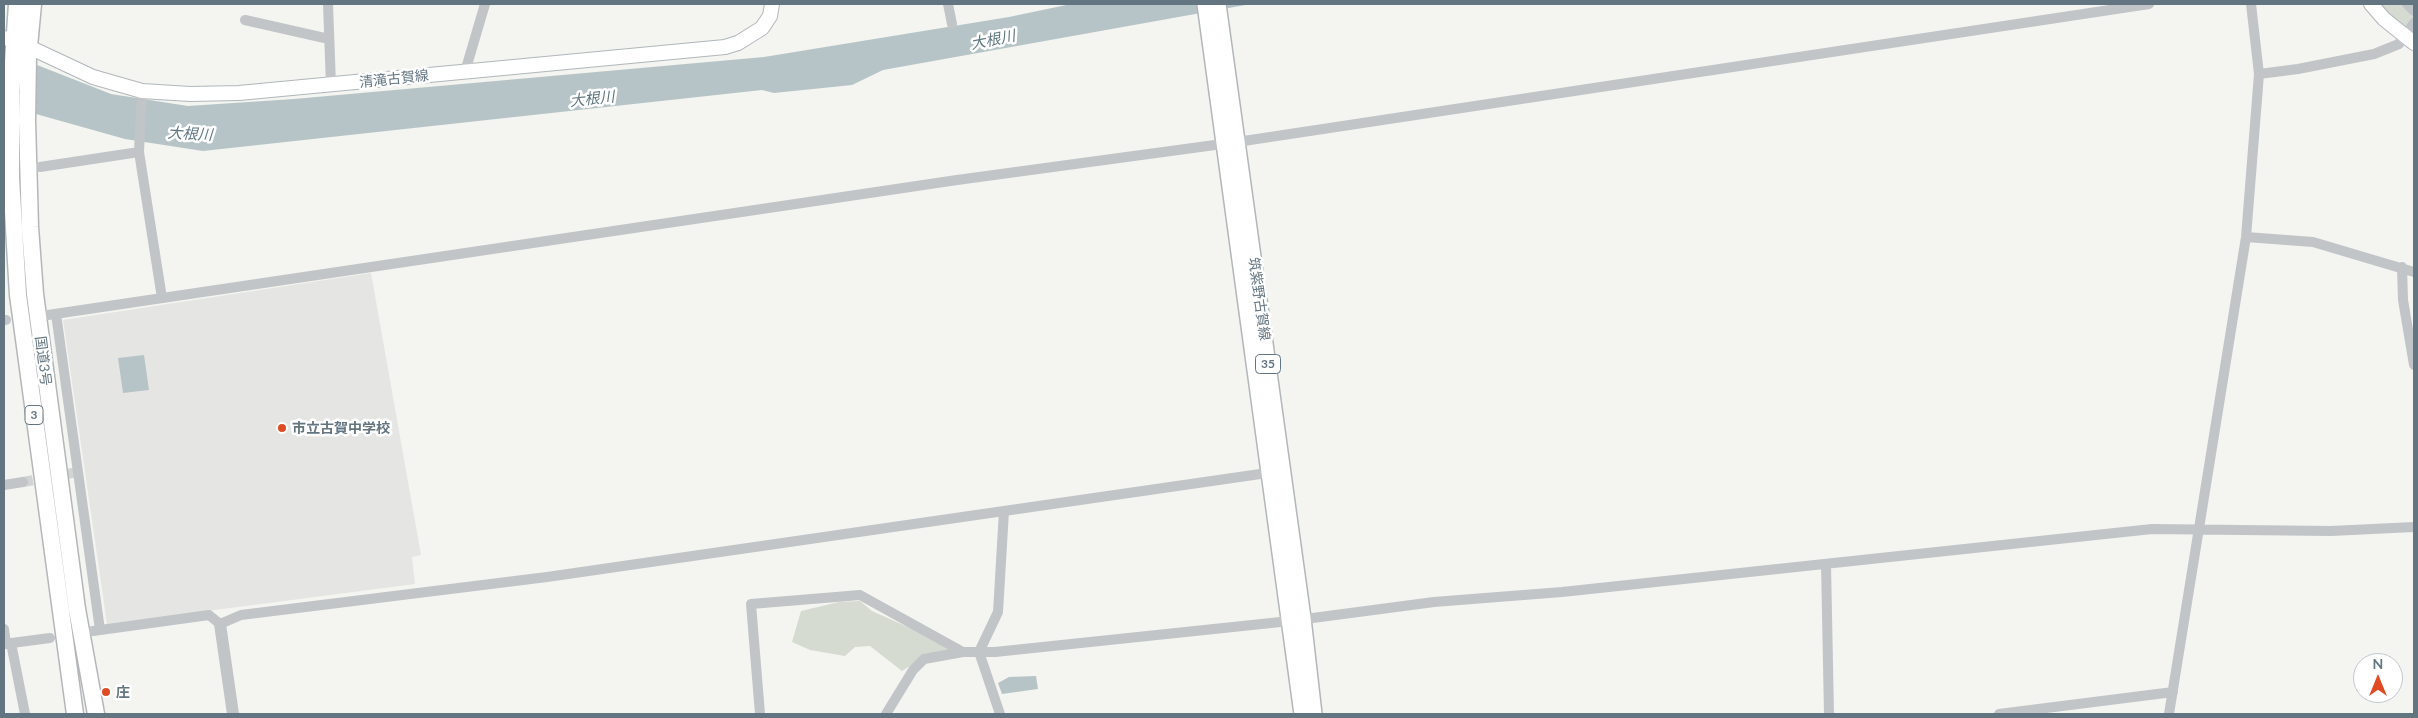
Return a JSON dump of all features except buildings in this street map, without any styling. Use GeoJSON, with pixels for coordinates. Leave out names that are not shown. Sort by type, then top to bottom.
{"type":"FeatureCollection","features":[{"type":"Feature","properties":{"kind":"highway","name":"国道3号"},"geometry":{"type":"LineString","coordinates":[[17,4],[18,47],[27,121],[30,227],[42,349],[78,609],[96,714]]}},
{"type":"Feature","properties":{"kind":"highway","name":"国道3号"},"geometry":{"type":"LineString","coordinates":[[33,4],[18,47],[11,115],[12,221],[18,295],[75,714]]}},
{"type":"Feature","properties":{"kind":"main road","name":"清滝古賀線"},"geometry":{"type":"LineString","coordinates":[[18,47],[141,94],[239,93],[725,47],[738,43],[762,28],[770,16],[772,4]]}},
{"type":"Feature","properties":{"kind":"main road"},"geometry":{"type":"LineString","coordinates":[[2371,4],[2409,40]]}},
{"type":"Feature","properties":{"kind":"main road","name":"筑紫野古賀線"},"geometry":{"type":"LineString","coordinates":[[1212,10],[1296,619],[1314,714]]}},
{"type":"Feature","properties":{"kind":"main road","name":"筑紫野古賀線"},"geometry":{"type":"LineString","coordinates":[[1296,619],[1302,714]]}},
{"type":"Feature","properties":{"kind":"street"},"geometry":{"type":"LineString","coordinates":[[328,4],[331,85]]}},
{"type":"Feature","properties":{"kind":"street"},"geometry":{"type":"LineString","coordinates":[[468,72],[468,65],[485,4]]}},
{"type":"Feature","properties":{"kind":"street"},"geometry":{"type":"LineString","coordinates":[[948,4],[952,24]]}},
{"type":"Feature","properties":{"kind":"street"},"geometry":{"type":"LineString","coordinates":[[233,714],[220,624],[209,615],[96,630],[52,315],[957,180],[1231,142],[2149,4]]}},
{"type":"Feature","properties":{"kind":"street"},"geometry":{"type":"LineString","coordinates":[[2169,714],[2236,285],[2246,237],[2259,74],[2250,4]]}},
{"type":"Feature","properties":{"kind":"street"},"geometry":{"type":"LineString","coordinates":[[2407,4],[2414,11]]}},
{"type":"Feature","properties":{"kind":"street"},"geometry":{"type":"LineString","coordinates":[[246,20],[329,39]]}},
{"type":"Feature","properties":{"kind":"street"},"geometry":{"type":"LineString","coordinates":[[2259,74],[2298,69],[2374,54],[2409,40],[2414,22]]}},
{"type":"Feature","properties":{"kind":"street"},"geometry":{"type":"LineString","coordinates":[[141,94],[139,149],[162,298]]}},
{"type":"Feature","properties":{"kind":"street"},"geometry":{"type":"LineString","coordinates":[[40,168],[139,149]]}},
{"type":"Feature","properties":{"kind":"street"},"geometry":{"type":"LineString","coordinates":[[2246,237],[2313,242],[2414,272]]}},
{"type":"Feature","properties":{"kind":"street"},"geometry":{"type":"LineString","coordinates":[[2402,267],[2403,300],[2414,365]]}},
{"type":"Feature","properties":{"kind":"street"},"geometry":{"type":"LineString","coordinates":[[220,624],[241,615],[547,577],[1276,472]]}},
{"type":"Feature","properties":{"kind":"street"},"geometry":{"type":"LineString","coordinates":[[4,485],[23,482]]}},
{"type":"Feature","properties":{"kind":"street"},"geometry":{"type":"LineString","coordinates":[[1000,714],[979,652],[998,612],[1004,511]]}},
{"type":"Feature","properties":{"kind":"street"},"geometry":{"type":"LineString","coordinates":[[886,714],[912,670],[924,659],[963,652],[979,652],[1296,619],[1434,602],[1562,592],[2152,529],[2331,531],[2414,527]]}},
{"type":"Feature","properties":{"kind":"street"},"geometry":{"type":"LineString","coordinates":[[1826,564],[1829,714]]}},
{"type":"Feature","properties":{"kind":"street"},"geometry":{"type":"LineString","coordinates":[[760,714],[750,604],[860,595],[963,652]]}},
{"type":"Feature","properties":{"kind":"street"},"geometry":{"type":"LineString","coordinates":[[4,629],[25,714]]}},
{"type":"Feature","properties":{"kind":"street"},"geometry":{"type":"LineString","coordinates":[[7,644],[50,638]]}},
{"type":"Feature","properties":{"kind":"street"},"geometry":{"type":"LineString","coordinates":[[1999,714],[2173,692]]}},
{"type":"Feature","properties":{"kind":"shaded area"},"geometry":{"type":"Polygon","coordinates":[[[2378,4],[2402,4],[2414,15],[2413,19],[2405,30],[2378,4]]]}},
{"type":"Feature","properties":{"kind":"shaded area"},"geometry":{"type":"Polygon","coordinates":[[[371,273],[421,555],[412,557],[415,584],[107,624],[63,320],[371,273]]]}},
{"type":"Feature","properties":{"kind":"shaded area"},"geometry":{"type":"Polygon","coordinates":[[[860,601],[872,611],[948,645],[948,650],[927,655],[902,671],[870,646],[855,647],[845,656],[810,650],[792,642],[801,611],[839,602],[860,601]]]}},
{"type":"Feature","properties":{"kind":"water","name":"大根川"},"geometry":{"type":"Polygon","coordinates":[[[1071,4],[1251,4],[883,70],[852,85],[774,93],[762,90],[203,151],[125,139],[4,105],[4,52],[111,94],[188,106],[294,99],[764,57],[1009,17],[1071,4]]]}},
{"type":"Feature","properties":{"kind":"water"},"geometry":{"type":"Polygon","coordinates":[[[144,355],[149,390],[123,393],[118,358],[144,355]]]}},
{"type":"Feature","properties":{"kind":"water"},"geometry":{"type":"Polygon","coordinates":[[[1036,676],[1038,689],[1002,694],[998,683],[1009,677],[1036,676]]]}},
{"type":"Feature","properties":{"kind":"tunnel"},"geometry":{"type":"LineString","coordinates":[[23,482],[78,472]]}},
{"type":"Feature","properties":{"kind":"place","name":"市立古賀中学校"},"geometry":{"type":"Point","coordinates":[282,428]}},
{"type":"Feature","properties":{"kind":"place","name":"庄"},"geometry":{"type":"Point","coordinates":[106,692]}}]}
